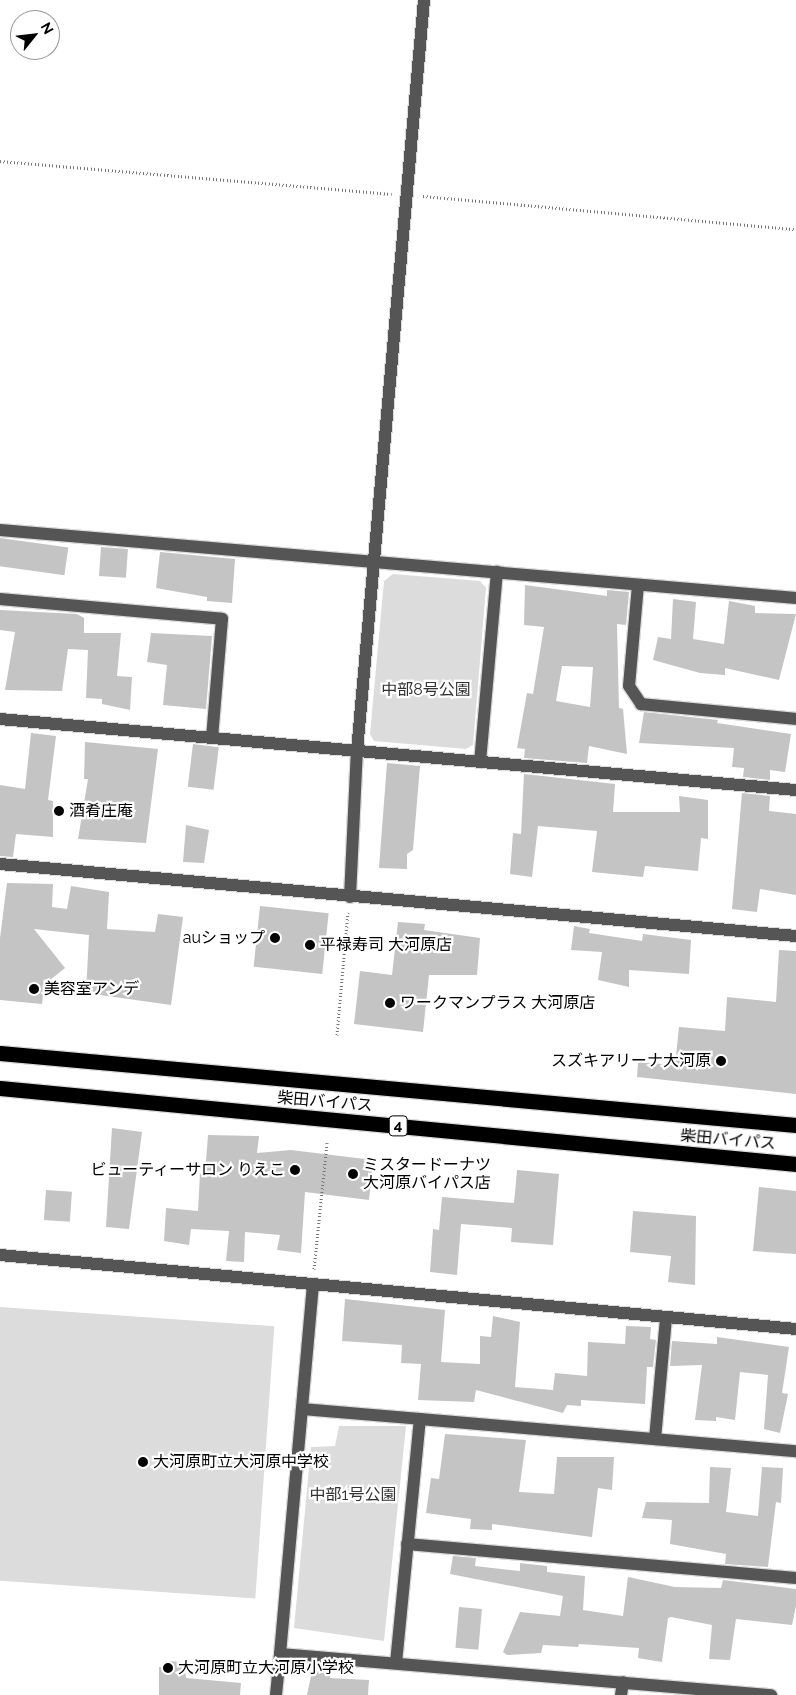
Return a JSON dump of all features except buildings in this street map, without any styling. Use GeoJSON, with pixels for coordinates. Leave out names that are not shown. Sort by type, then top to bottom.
{"type":"FeatureCollection","features":[{"type":"Feature","properties":{"kind":"highway","name":"柴田バイパス"},"geometry":{"type":"LineString","coordinates":[[0,1053],[796,1125]]}},
{"type":"Feature","properties":{"kind":"highway","name":"柴田バイパス"},"geometry":{"type":"LineString","coordinates":[[0,1088],[796,1164]]}},
{"type":"Feature","properties":{"kind":"street"},"geometry":{"type":"LineString","coordinates":[[350,897],[357,750],[424,0]]}},
{"type":"Feature","properties":{"kind":"street"},"geometry":{"type":"LineString","coordinates":[[0,530],[796,598]]}},
{"type":"Feature","properties":{"kind":"street"},"geometry":{"type":"LineString","coordinates":[[480,762],[496,572]]}},
{"type":"Feature","properties":{"kind":"street"},"geometry":{"type":"LineString","coordinates":[[638,584],[630,686],[641,704],[796,718]]}},
{"type":"Feature","properties":{"kind":"street"},"geometry":{"type":"LineString","coordinates":[[0,600],[222,619],[212,738]]}},
{"type":"Feature","properties":{"kind":"street"},"geometry":{"type":"LineString","coordinates":[[0,719],[796,790]]}},
{"type":"Feature","properties":{"kind":"street"},"geometry":{"type":"LineString","coordinates":[[0,864],[796,936]]}},
{"type":"Feature","properties":{"kind":"street"},"geometry":{"type":"LineString","coordinates":[[0,1255],[313,1286],[796,1329]]}},
{"type":"Feature","properties":{"kind":"street"},"geometry":{"type":"LineString","coordinates":[[276,1695],[313,1286]]}},
{"type":"Feature","properties":{"kind":"street"},"geometry":{"type":"LineString","coordinates":[[655,1439],[666,1318]]}},
{"type":"Feature","properties":{"kind":"street"},"geometry":{"type":"LineString","coordinates":[[302,1409],[796,1451]]}},
{"type":"Feature","properties":{"kind":"street"},"geometry":{"type":"LineString","coordinates":[[396,1663],[420,1419]]}},
{"type":"Feature","properties":{"kind":"street"},"geometry":{"type":"LineString","coordinates":[[408,1544],[796,1578]]}},
{"type":"Feature","properties":{"kind":"street"},"geometry":{"type":"LineString","coordinates":[[280,1654],[396,1663],[622,1689],[771,1695]]}},
{"type":"Feature","properties":{"kind":"path"},"geometry":{"type":"LineString","coordinates":[[0,161],[796,229]]}},
{"type":"Feature","properties":{"kind":"path"},"geometry":{"type":"LineString","coordinates":[[337,1034],[350,897]]}},
{"type":"Feature","properties":{"kind":"path"},"geometry":{"type":"LineString","coordinates":[[313,1286],[327,1143]]}},
{"type":"Feature","properties":{"kind":"green space","name":"中部8号公園"},"geometry":{"type":"Polygon","coordinates":[[[393,574],[480,581],[486,588],[473,745],[466,749],[374,741],[370,734],[384,581],[393,574]]]}},
{"type":"Feature","properties":{"kind":"green space","name":"大河原町立大河原中学校"},"geometry":{"type":"Polygon","coordinates":[[[0,1307],[274,1326],[255,1599],[0,1581],[0,1307]]]}},
{"type":"Feature","properties":{"kind":"green space","name":"中部1号公園"},"geometry":{"type":"Polygon","coordinates":[[[339,1426],[406,1426],[384,1641],[294,1628],[311,1447],[335,1446],[339,1426]]]}},
{"type":"Feature","properties":{"kind":"place","name":"酒肴庄庵"},"geometry":{"type":"Point","coordinates":[59,811]}},
{"type":"Feature","properties":{"kind":"place","name":"auショップ"},"geometry":{"type":"Point","coordinates":[275,938]}},
{"type":"Feature","properties":{"kind":"place","name":"平禄寿司 大河原店"},"geometry":{"type":"Point","coordinates":[310,945]}},
{"type":"Feature","properties":{"kind":"place","name":"美容室アンデ"},"geometry":{"type":"Point","coordinates":[34,989]}},
{"type":"Feature","properties":{"kind":"place","name":"ワークマンプラス 大河原店"},"geometry":{"type":"Point","coordinates":[390,1003]}},
{"type":"Feature","properties":{"kind":"place","name":"スズキアリーナ大河原"},"geometry":{"type":"Point","coordinates":[721,1061]}},
{"type":"Feature","properties":{"kind":"place","name":"ビューティーサロン りえこ"},"geometry":{"type":"Point","coordinates":[295,1170]}},
{"type":"Feature","properties":{"kind":"place","name":"ミスタードーナツ 大河原バイパス店"},"geometry":{"type":"Point","coordinates":[353,1174]}},
{"type":"Feature","properties":{"kind":"place","name":"大河原町立大河原中学校"},"geometry":{"type":"Point","coordinates":[143,1462]}},
{"type":"Feature","properties":{"kind":"place","name":"大河原町立大河原小学校"},"geometry":{"type":"Point","coordinates":[168,1668]}}]}
